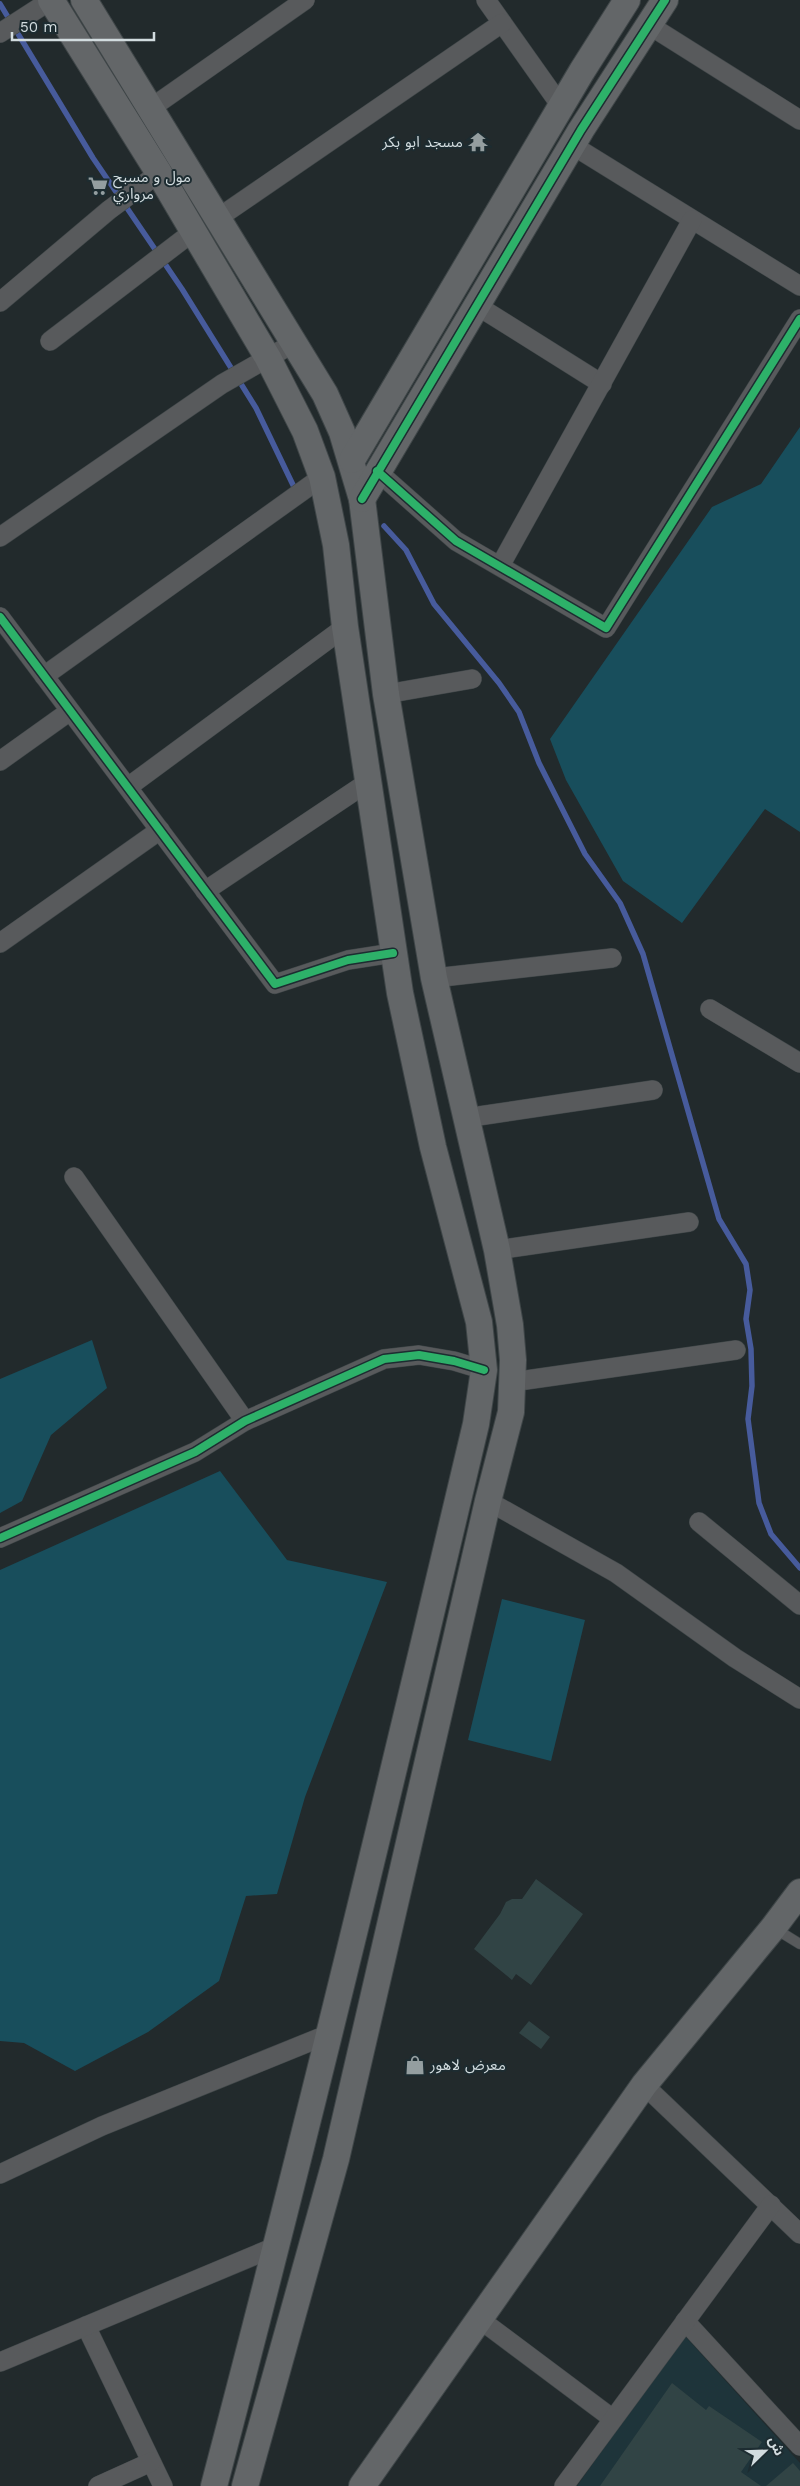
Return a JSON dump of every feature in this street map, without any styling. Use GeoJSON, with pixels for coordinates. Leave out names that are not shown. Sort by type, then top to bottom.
{"type":"FeatureCollection","features":[{"type":"Feature","properties":{"kind":"main road"},"geometry":{"type":"LineString","coordinates":[[84,0],[325,394],[352,460],[362,499],[386,694],[428,946],[465,1118],[497,1250],[510,1325],[511,1412],[506,1435],[488,1501],[336,2159],[245,2486]]}},
{"type":"Feature","properties":{"kind":"main road"},"geometry":{"type":"LineString","coordinates":[[352,460],[561,106],[627,0]]}},
{"type":"Feature","properties":{"kind":"main road"},"geometry":{"type":"LineString","coordinates":[[362,499],[572,145],[665,0]]}},
{"type":"Feature","properties":{"kind":"main road"},"geometry":{"type":"LineString","coordinates":[[40,6],[159,173],[184,240],[259,363],[305,430],[322,477],[334,536],[345,627],[393,953],[433,1146],[479,1322],[484,1370],[476,1424],[378,1840],[277,2246],[214,2486]]}},
{"type":"Feature","properties":{"kind":"main road"},"geometry":{"type":"LineString","coordinates":[[582,71],[609,87]]}},
{"type":"Feature","properties":{"kind":"main road"},"geometry":{"type":"LineString","coordinates":[[474,256],[497,270]]}},
{"type":"Feature","properties":{"kind":"main road"},"geometry":{"type":"LineString","coordinates":[[393,953],[428,946]]}},
{"type":"Feature","properties":{"kind":"main road"},"geometry":{"type":"LineString","coordinates":[[378,1840],[408,1851]]}},
{"type":"Feature","properties":{"kind":"main road"},"geometry":{"type":"LineString","coordinates":[[364,2485],[478,2318],[644,2085],[773,1928],[800,1892]]}},
{"type":"Feature","properties":{"kind":"street"},"geometry":{"type":"LineString","coordinates":[[151,108],[305,0]]}},
{"type":"Feature","properties":{"kind":"street"},"geometry":{"type":"LineString","coordinates":[[486,0],[561,106]]}},
{"type":"Feature","properties":{"kind":"street"},"geometry":{"type":"LineString","coordinates":[[2,32],[40,6]]}},
{"type":"Feature","properties":{"kind":"street"},"geometry":{"type":"LineString","coordinates":[[218,218],[502,23]]}},
{"type":"Feature","properties":{"kind":"street"},"geometry":{"type":"LineString","coordinates":[[649,25],[800,120]]}},
{"type":"Feature","properties":{"kind":"street"},"geometry":{"type":"LineString","coordinates":[[572,145],[800,286]]}},
{"type":"Feature","properties":{"kind":"street"},"geometry":{"type":"LineString","coordinates":[[0,302],[109,210],[159,173]]}},
{"type":"Feature","properties":{"kind":"street"},"geometry":{"type":"LineString","coordinates":[[500,566],[692,220]]}},
{"type":"Feature","properties":{"kind":"street"},"geometry":{"type":"LineString","coordinates":[[50,341],[184,240]]}},
{"type":"Feature","properties":{"kind":"street"},"geometry":{"type":"LineString","coordinates":[[476,305],[602,384]]}},
{"type":"Feature","properties":{"kind":"street"},"geometry":{"type":"LineString","coordinates":[[377,471],[456,541],[606,628],[800,319]]}},
{"type":"Feature","properties":{"kind":"street"},"geometry":{"type":"LineString","coordinates":[[0,537],[222,384],[294,343]]}},
{"type":"Feature","properties":{"kind":"street"},"geometry":{"type":"LineString","coordinates":[[44,676],[322,477]]}},
{"type":"Feature","properties":{"kind":"street"},"geometry":{"type":"LineString","coordinates":[[0,618],[275,984],[348,960],[393,953]]}},
{"type":"Feature","properties":{"kind":"street"},"geometry":{"type":"LineString","coordinates":[[128,787],[345,627]]}},
{"type":"Feature","properties":{"kind":"street"},"geometry":{"type":"LineString","coordinates":[[386,694],[472,679]]}},
{"type":"Feature","properties":{"kind":"street"},"geometry":{"type":"LineString","coordinates":[[0,762],[70,711]]}},
{"type":"Feature","properties":{"kind":"street"},"geometry":{"type":"LineString","coordinates":[[205,891],[368,782]]}},
{"type":"Feature","properties":{"kind":"street"},"geometry":{"type":"LineString","coordinates":[[0,943],[160,830]]}},
{"type":"Feature","properties":{"kind":"street"},"geometry":{"type":"LineString","coordinates":[[434,978],[612,958]]}},
{"type":"Feature","properties":{"kind":"street"},"geometry":{"type":"LineString","coordinates":[[710,1009],[800,1063]]}},
{"type":"Feature","properties":{"kind":"street"},"geometry":{"type":"LineString","coordinates":[[465,1118],[653,1090]]}},
{"type":"Feature","properties":{"kind":"street"},"geometry":{"type":"LineString","coordinates":[[74,1177],[245,1421]]}},
{"type":"Feature","properties":{"kind":"street"},"geometry":{"type":"LineString","coordinates":[[497,1250],[689,1222]]}},
{"type":"Feature","properties":{"kind":"street"},"geometry":{"type":"LineString","coordinates":[[512,1382],[736,1350]]}},
{"type":"Feature","properties":{"kind":"street"},"geometry":{"type":"LineString","coordinates":[[0,1538],[195,1452],[245,1421],[384,1359],[419,1355],[454,1361],[484,1370]]}},
{"type":"Feature","properties":{"kind":"street"},"geometry":{"type":"LineString","coordinates":[[488,1501],[616,1573],[735,1658],[800,1699]]}},
{"type":"Feature","properties":{"kind":"street"},"geometry":{"type":"LineString","coordinates":[[699,1522],[800,1605]]}},
{"type":"Feature","properties":{"kind":"street"},"geometry":{"type":"LineString","coordinates":[[0,2174],[102,2126],[329,2034]]}},
{"type":"Feature","properties":{"kind":"street"},"geometry":{"type":"LineString","coordinates":[[644,2085],[772,2205],[800,2234]]}},
{"type":"Feature","properties":{"kind":"street"},"geometry":{"type":"LineString","coordinates":[[564,2486],[772,2205]]}},
{"type":"Feature","properties":{"kind":"street"},"geometry":{"type":"LineString","coordinates":[[0,2362],[277,2246]]}},
{"type":"Feature","properties":{"kind":"street"},"geometry":{"type":"LineString","coordinates":[[478,2318],[613,2419]]}},
{"type":"Feature","properties":{"kind":"street"},"geometry":{"type":"LineString","coordinates":[[685,2321],[800,2446]]}},
{"type":"Feature","properties":{"kind":"street"},"geometry":{"type":"LineString","coordinates":[[86,2326],[163,2486]]}},
{"type":"Feature","properties":{"kind":"street"},"geometry":{"type":"LineString","coordinates":[[98,2486],[151,2462]]}},
{"type":"Feature","properties":{"kind":"lane"},"geometry":{"type":"LineString","coordinates":[[773,1928],[800,1944]]}},
{"type":"Feature","properties":{"kind":"shaded area"},"geometry":{"type":"Polygon","coordinates":[[[800,427],[800,832],[765,809],[682,923],[623,881],[566,780],[550,739],[712,507],[761,484],[800,427]]]}},
{"type":"Feature","properties":{"kind":"shaded area"},"geometry":{"type":"Polygon","coordinates":[[[92,1340],[107,1388],[51,1435],[22,1501],[0,1513],[0,1379],[92,1340]]]}},
{"type":"Feature","properties":{"kind":"shaded area"},"geometry":{"type":"Polygon","coordinates":[[[220,1471],[287,1560],[387,1582],[305,1797],[277,1894],[246,1896],[219,1981],[148,2032],[75,2071],[24,2043],[0,2041],[0,1570],[220,1471]]]}},
{"type":"Feature","properties":{"kind":"shaded area"},"geometry":{"type":"Polygon","coordinates":[[[502,1599],[585,1620],[551,1761],[468,1740],[502,1599]]]}},
{"type":"Feature","properties":{"kind":"shaded area"},"geometry":{"type":"Polygon","coordinates":[[[684,2335],[800,2463],[800,2486],[577,2486],[684,2335]]]}},
{"type":"Feature","properties":{"kind":"building"},"geometry":{"type":"Polygon","coordinates":[[[536,1879],[583,1914],[531,1985],[516,1974],[512,1980],[474,1949],[500,1914],[506,1902],[512,1899],[522,1899],[536,1879]]]}},
{"type":"Feature","properties":{"kind":"building"},"geometry":{"type":"Polygon","coordinates":[[[529,2021],[550,2037],[541,2049],[519,2033],[529,2021]]]}},
{"type":"Feature","properties":{"kind":"building"},"geometry":{"type":"Polygon","coordinates":[[[672,2383],[706,2410],[709,2406],[762,2442],[741,2472],[761,2486],[600,2486],[672,2383]]]}},
{"type":"Feature","properties":{"kind":"building"},"geometry":{"type":"Polygon","coordinates":[[[793,2463],[800,2471],[800,2486],[766,2486],[793,2463]]]}},
{"type":"Feature","properties":{"kind":"waterway"},"geometry":{"type":"LineString","coordinates":[[0,4],[93,158],[182,289],[256,408],[294,487]]}},
{"type":"Feature","properties":{"kind":"waterway"},"geometry":{"type":"LineString","coordinates":[[384,526],[406,550],[434,604],[499,683],[519,712],[539,763],[585,854],[620,903],[643,954],[719,1219],[746,1264],[750,1290],[746,1319],[751,1349],[752,1386],[748,1419],[759,1503],[771,1534],[800,1568]]}},
{"type":"Feature","properties":{"kind":"cycle path"},"geometry":{"type":"LineString","coordinates":[[362,499],[581,130],[665,0]]}},
{"type":"Feature","properties":{"kind":"cycle path"},"geometry":{"type":"LineString","coordinates":[[377,471],[456,541],[606,628],[800,319]]}},
{"type":"Feature","properties":{"kind":"cycle path"},"geometry":{"type":"LineString","coordinates":[[0,617],[275,984],[348,960],[393,953]]}},
{"type":"Feature","properties":{"kind":"cycle path"},"geometry":{"type":"LineString","coordinates":[[0,1538],[195,1452],[245,1421],[384,1359],[419,1355],[454,1361],[484,1370]]}},
{"type":"Feature","properties":{"kind":"place","name":"مسجد ابو بكر"},"geometry":{"type":"Point","coordinates":[478,142]}},
{"type":"Feature","properties":{"kind":"place","name":"مول و مسبح مرواري"},"geometry":{"type":"Point","coordinates":[98,186]}},
{"type":"Feature","properties":{"kind":"place","name":"معرض لاهور"},"geometry":{"type":"Point","coordinates":[415,2065]}}]}
